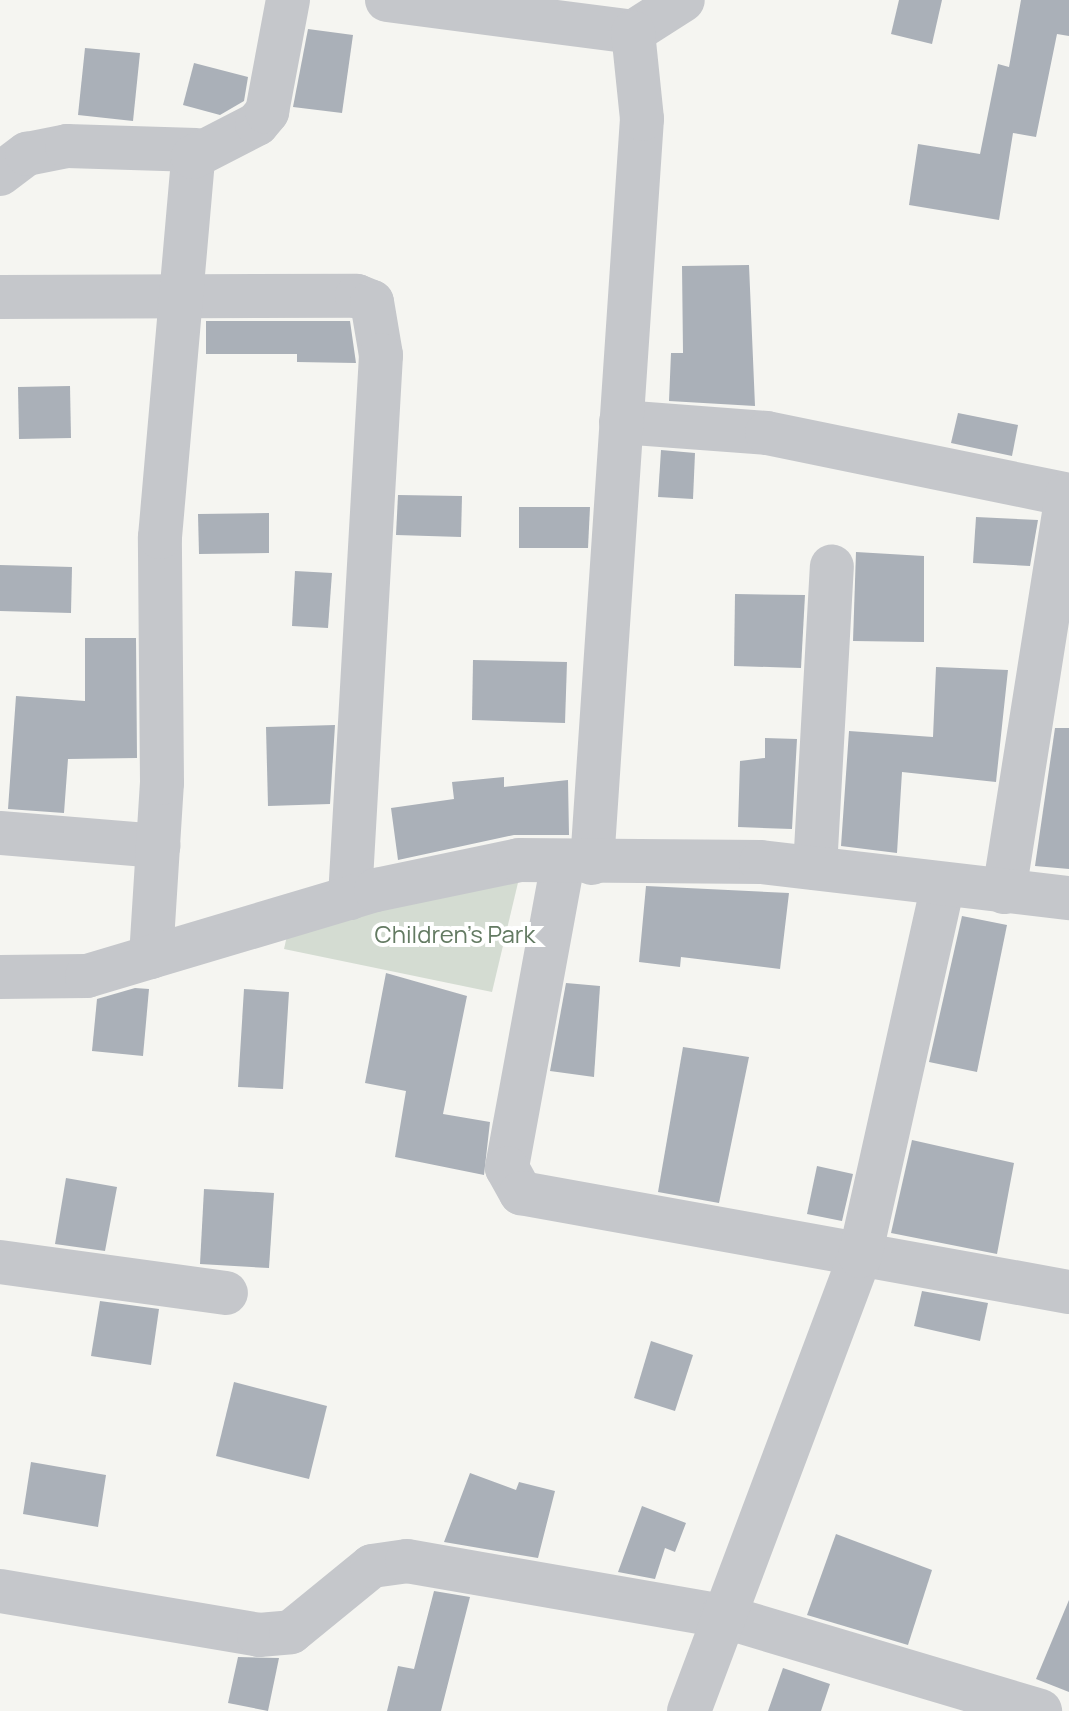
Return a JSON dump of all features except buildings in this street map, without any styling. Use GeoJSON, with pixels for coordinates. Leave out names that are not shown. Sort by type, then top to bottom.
{"type":"FeatureCollection","features":[{"type":"Feature","properties":{"kind":"street"},"geometry":{"type":"LineString","coordinates":[[0,174],[27,154],[67,146],[196,150],[257,124],[267,112],[288,0]]}},
{"type":"Feature","properties":{"kind":"street"},"geometry":{"type":"LineString","coordinates":[[387,0],[633,32],[683,0]]}},
{"type":"Feature","properties":{"kind":"street"},"geometry":{"type":"LineString","coordinates":[[633,32],[642,119],[621,422],[578,862],[507,1168],[511,1183],[521,1193],[1069,1292]]}},
{"type":"Feature","properties":{"kind":"street"},"geometry":{"type":"LineString","coordinates":[[151,957],[158,846],[160,537],[176,301],[196,150]]}},
{"type":"Feature","properties":{"kind":"street"},"geometry":{"type":"LineString","coordinates":[[0,297],[176,301],[357,296],[372,302],[378,316],[350,898]]}},
{"type":"Feature","properties":{"kind":"street"},"geometry":{"type":"LineString","coordinates":[[621,422],[767,433],[1068,495],[1004,892]]}},
{"type":"Feature","properties":{"kind":"street"},"geometry":{"type":"LineString","coordinates":[[815,868],[832,566]]}},
{"type":"Feature","properties":{"kind":"street"},"geometry":{"type":"LineString","coordinates":[[0,833],[158,846]]}},
{"type":"Feature","properties":{"kind":"street"},"geometry":{"type":"LineString","coordinates":[[0,977],[87,976],[350,898],[519,860],[815,868],[943,886],[1069,898]]}},
{"type":"Feature","properties":{"kind":"street"},"geometry":{"type":"LineString","coordinates":[[689,1711],[722,1616],[860,1256],[943,886]]}},
{"type":"Feature","properties":{"kind":"street"},"geometry":{"type":"LineString","coordinates":[[0,1262],[226,1293]]}},
{"type":"Feature","properties":{"kind":"street"},"geometry":{"type":"LineString","coordinates":[[0,1591],[259,1635],[291,1632],[372,1566],[407,1561],[722,1616],[1040,1711]]}},
{"type":"Feature","properties":{"kind":"green space","name":"Children's Park"},"geometry":{"type":"Polygon","coordinates":[[[521,870],[492,992],[284,949],[289,927],[521,870]]]}}]}
